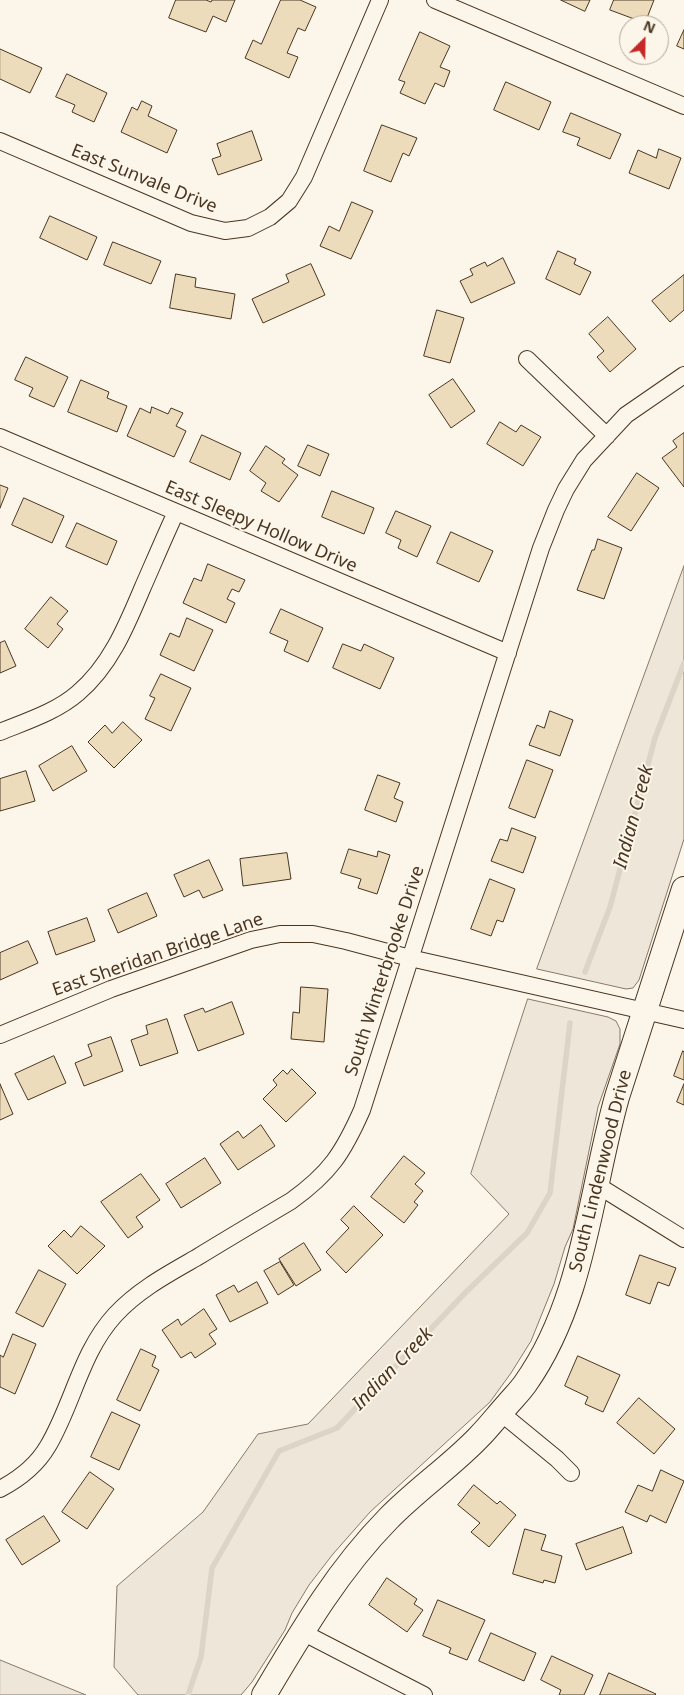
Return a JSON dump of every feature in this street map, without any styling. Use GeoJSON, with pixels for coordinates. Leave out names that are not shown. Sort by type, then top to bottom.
{"type":"FeatureCollection","features":[{"type":"Feature","properties":{"kind":"street","name":"East Sunvale Drive"},"geometry":{"type":"LineString","coordinates":[[0,142],[191,223],[225,231],[248,228],[270,217],[289,201],[304,177],[380,0]]}},
{"type":"Feature","properties":{"kind":"street"},"geometry":{"type":"LineString","coordinates":[[434,0],[679,104]]}},
{"type":"Feature","properties":{"kind":"street"},"geometry":{"type":"LineString","coordinates":[[527,359],[607,436]]}},
{"type":"Feature","properties":{"kind":"street","name":"South Winterbrooke Drive"},"geometry":{"type":"LineString","coordinates":[[0,1489],[31,1467],[47,1447],[85,1363],[99,1336],[115,1315],[137,1294],[291,1201],[312,1186],[330,1167],[347,1143],[362,1110],[541,548],[556,510],[566,489],[584,460],[626,415],[684,374]]}},
{"type":"Feature","properties":{"kind":"street","name":"East Sleepy Hollow Drive"},"geometry":{"type":"LineString","coordinates":[[0,437],[508,653]]}},
{"type":"Feature","properties":{"kind":"street"},"geometry":{"type":"LineString","coordinates":[[0,732],[34,719],[58,707],[79,692],[96,675],[114,650],[127,624],[176,512]]}},
{"type":"Feature","properties":{"kind":"street","name":"South Lindenwood Drive"},"geometry":{"type":"LineString","coordinates":[[264,1695],[328,1590],[352,1560],[387,1520],[478,1438],[525,1384],[548,1344],[573,1282],[585,1241],[609,1124],[684,889]]}},
{"type":"Feature","properties":{"kind":"street","name":"East Sheridan Bridge Lane"},"geometry":{"type":"LineString","coordinates":[[0,1035],[111,989],[251,940],[270,936],[313,934],[684,1020]]}},
{"type":"Feature","properties":{"kind":"street"},"geometry":{"type":"LineString","coordinates":[[597,1185],[684,1239]]}},
{"type":"Feature","properties":{"kind":"street"},"geometry":{"type":"LineString","coordinates":[[500,1413],[558,1459],[571,1473]]}},
{"type":"Feature","properties":{"kind":"street"},"geometry":{"type":"LineString","coordinates":[[302,1632],[424,1695]]}},
{"type":"Feature","properties":{"kind":"shaded area"},"geometry":{"type":"Polygon","coordinates":[[[684,566],[684,839],[639,980],[633,988],[626,989],[537,969],[684,566]]]}},
{"type":"Feature","properties":{"kind":"shaded area"},"geometry":{"type":"Polygon","coordinates":[[[528,999],[608,1017],[616,1021],[620,1029],[620,1044],[598,1107],[573,1229],[565,1247],[554,1284],[531,1341],[490,1402],[370,1512],[333,1554],[309,1585],[292,1613],[285,1630],[252,1682],[241,1695],[138,1695],[114,1667],[117,1586],[203,1512],[258,1434],[308,1424],[509,1214],[471,1174],[528,999]]]}},
{"type":"Feature","properties":{"kind":"shaded area"},"geometry":{"type":"Polygon","coordinates":[[[0,1660],[86,1695],[0,1695],[0,1660]]]}},
{"type":"Feature","properties":{"kind":"building"},"geometry":{"type":"Polygon","coordinates":[[[176,0],[206,0],[211,2],[212,0],[235,0],[226,22],[213,16],[206,32],[169,18],[176,0]]]}},
{"type":"Feature","properties":{"kind":"building"},"geometry":{"type":"Polygon","coordinates":[[[281,0],[300,0],[316,7],[305,31],[298,28],[287,53],[298,57],[289,78],[245,58],[253,40],[261,44],[281,0]]]}},
{"type":"Feature","properties":{"kind":"building"},"geometry":{"type":"Polygon","coordinates":[[[561,0],[590,0],[585,11],[561,0]]]}},
{"type":"Feature","properties":{"kind":"building"},"geometry":{"type":"Polygon","coordinates":[[[614,0],[654,0],[648,15],[623,15],[610,10],[614,0]]]}},
{"type":"Feature","properties":{"kind":"building"},"geometry":{"type":"Polygon","coordinates":[[[684,30],[684,49],[677,46],[684,30]]]}},
{"type":"Feature","properties":{"kind":"building"},"geometry":{"type":"Polygon","coordinates":[[[420,32],[450,46],[440,67],[450,71],[444,87],[435,83],[425,104],[400,93],[405,82],[399,80],[420,32]]]}},
{"type":"Feature","properties":{"kind":"building"},"geometry":{"type":"Polygon","coordinates":[[[0,49],[42,68],[30,93],[0,79],[0,49]]]}},
{"type":"Feature","properties":{"kind":"building"},"geometry":{"type":"Polygon","coordinates":[[[67,74],[107,93],[94,122],[72,112],[75,105],[56,97],[67,74]]]}},
{"type":"Feature","properties":{"kind":"building"},"geometry":{"type":"Polygon","coordinates":[[[506,82],[551,102],[539,130],[494,110],[506,82]]]}},
{"type":"Feature","properties":{"kind":"building"},"geometry":{"type":"Polygon","coordinates":[[[142,101],[152,106],[148,116],[177,130],[167,153],[121,132],[132,107],[137,110],[142,101]]]}},
{"type":"Feature","properties":{"kind":"building"},"geometry":{"type":"Polygon","coordinates":[[[571,113],[621,134],[610,159],[577,145],[580,138],[563,132],[571,113]]]}},
{"type":"Feature","properties":{"kind":"building"},"geometry":{"type":"Polygon","coordinates":[[[382,125],[417,138],[409,156],[403,153],[391,182],[364,171],[382,125]]]}},
{"type":"Feature","properties":{"kind":"building"},"geometry":{"type":"Polygon","coordinates":[[[252,131],[262,160],[218,175],[212,159],[221,156],[217,144],[252,131]]]}},
{"type":"Feature","properties":{"kind":"building"},"geometry":{"type":"Polygon","coordinates":[[[659,149],[681,158],[669,189],[629,173],[638,150],[656,158],[659,149]]]}},
{"type":"Feature","properties":{"kind":"building"},"geometry":{"type":"Polygon","coordinates":[[[352,202],[373,211],[351,259],[320,246],[329,226],[339,231],[352,202]]]}},
{"type":"Feature","properties":{"kind":"building"},"geometry":{"type":"Polygon","coordinates":[[[50,216],[97,237],[87,260],[40,238],[50,216]]]}},
{"type":"Feature","properties":{"kind":"building"},"geometry":{"type":"Polygon","coordinates":[[[113,242],[161,261],[151,284],[104,265],[113,242]]]}},
{"type":"Feature","properties":{"kind":"building"},"geometry":{"type":"Polygon","coordinates":[[[558,251],[576,259],[574,264],[591,272],[580,295],[546,279],[558,251]]]}},
{"type":"Feature","properties":{"kind":"building"},"geometry":{"type":"Polygon","coordinates":[[[503,258],[515,283],[471,303],[460,281],[473,275],[470,269],[485,262],[487,266],[503,258]]]}},
{"type":"Feature","properties":{"kind":"building"},"geometry":{"type":"Polygon","coordinates":[[[311,264],[325,295],[263,323],[252,299],[289,282],[286,275],[311,264]]]}},
{"type":"Feature","properties":{"kind":"building"},"geometry":{"type":"Polygon","coordinates":[[[176,274],[196,278],[195,287],[235,294],[231,319],[170,308],[176,274]]]}},
{"type":"Feature","properties":{"kind":"building"},"geometry":{"type":"Polygon","coordinates":[[[684,275],[684,310],[670,322],[652,301],[684,275]]]}},
{"type":"Feature","properties":{"kind":"building"},"geometry":{"type":"Polygon","coordinates":[[[437,310],[464,318],[450,363],[424,356],[437,310]]]}},
{"type":"Feature","properties":{"kind":"building"},"geometry":{"type":"Polygon","coordinates":[[[608,317],[636,349],[610,372],[597,357],[604,351],[589,334],[608,317]]]}},
{"type":"Feature","properties":{"kind":"building"},"geometry":{"type":"Polygon","coordinates":[[[26,357],[68,377],[54,407],[29,396],[33,388],[15,380],[26,357]]]}},
{"type":"Feature","properties":{"kind":"building"},"geometry":{"type":"Polygon","coordinates":[[[453,379],[475,411],[451,428],[429,395],[453,379]]]}},
{"type":"Feature","properties":{"kind":"building"},"geometry":{"type":"Polygon","coordinates":[[[81,380],[109,392],[107,398],[127,406],[117,432],[68,412],[81,380]]]}},
{"type":"Feature","properties":{"kind":"building"},"geometry":{"type":"Polygon","coordinates":[[[152,407],[168,414],[171,408],[183,413],[176,426],[186,431],[174,457],[127,436],[140,408],[150,413],[152,407]]]}},
{"type":"Feature","properties":{"kind":"building"},"geometry":{"type":"Polygon","coordinates":[[[500,422],[516,432],[521,425],[541,437],[523,466],[487,444],[500,422]]]}},
{"type":"Feature","properties":{"kind":"building"},"geometry":{"type":"Polygon","coordinates":[[[684,433],[684,487],[662,458],[677,447],[673,441],[684,433]]]}},
{"type":"Feature","properties":{"kind":"building"},"geometry":{"type":"Polygon","coordinates":[[[202,435],[241,453],[230,480],[190,462],[202,435]]]}},
{"type":"Feature","properties":{"kind":"building"},"geometry":{"type":"Polygon","coordinates":[[[308,445],[329,454],[320,476],[298,466],[308,445]]]}},
{"type":"Feature","properties":{"kind":"building"},"geometry":{"type":"Polygon","coordinates":[[[266,446],[285,459],[282,463],[298,475],[279,502],[261,491],[266,483],[250,471],[266,446]]]}},
{"type":"Feature","properties":{"kind":"building"},"geometry":{"type":"Polygon","coordinates":[[[637,473],[659,488],[631,531],[608,517],[637,473]]]}},
{"type":"Feature","properties":{"kind":"building"},"geometry":{"type":"Polygon","coordinates":[[[0,485],[8,488],[0,508],[0,485]]]}},
{"type":"Feature","properties":{"kind":"building"},"geometry":{"type":"Polygon","coordinates":[[[332,491],[374,508],[364,534],[322,517],[332,491]]]}},
{"type":"Feature","properties":{"kind":"building"},"geometry":{"type":"Polygon","coordinates":[[[24,498],[64,516],[52,543],[12,525],[24,498]]]}},
{"type":"Feature","properties":{"kind":"building"},"geometry":{"type":"Polygon","coordinates":[[[396,511],[431,526],[417,557],[398,548],[401,540],[386,533],[396,511]]]}},
{"type":"Feature","properties":{"kind":"building"},"geometry":{"type":"Polygon","coordinates":[[[77,523],[117,541],[107,565],[66,547],[77,523]]]}},
{"type":"Feature","properties":{"kind":"building"},"geometry":{"type":"Polygon","coordinates":[[[451,532],[493,551],[479,582],[437,563],[451,532]]]}},
{"type":"Feature","properties":{"kind":"building"},"geometry":{"type":"Polygon","coordinates":[[[598,539],[622,548],[604,599],[577,590],[598,539]]]}},
{"type":"Feature","properties":{"kind":"building"},"geometry":{"type":"Polygon","coordinates":[[[208,564],[245,580],[239,592],[232,589],[227,599],[235,603],[226,623],[183,603],[194,578],[201,581],[208,564]]]}},
{"type":"Feature","properties":{"kind":"building"},"geometry":{"type":"Polygon","coordinates":[[[51,597],[68,611],[57,624],[63,629],[48,648],[25,629],[51,597]]]}},
{"type":"Feature","properties":{"kind":"building"},"geometry":{"type":"Polygon","coordinates":[[[281,609],[323,628],[308,662],[284,651],[288,641],[270,633],[281,609]]]}},
{"type":"Feature","properties":{"kind":"building"},"geometry":{"type":"Polygon","coordinates":[[[187,618],[213,630],[194,671],[160,655],[170,633],[179,637],[187,618]]]}},
{"type":"Feature","properties":{"kind":"building"},"geometry":{"type":"Polygon","coordinates":[[[5,641],[16,666],[0,673],[0,643],[5,641]]]}},
{"type":"Feature","properties":{"kind":"building"},"geometry":{"type":"Polygon","coordinates":[[[343,644],[361,651],[364,644],[394,658],[380,689],[333,668],[343,644]]]}},
{"type":"Feature","properties":{"kind":"building"},"geometry":{"type":"Polygon","coordinates":[[[161,674],[191,688],[171,731],[145,719],[155,698],[150,696],[161,674]]]}},
{"type":"Feature","properties":{"kind":"building"},"geometry":{"type":"Polygon","coordinates":[[[550,711],[573,720],[560,756],[529,745],[537,725],[544,728],[550,711]]]}},
{"type":"Feature","properties":{"kind":"building"},"geometry":{"type":"Polygon","coordinates":[[[123,722],[142,740],[114,768],[88,742],[105,725],[112,733],[123,722]]]}},
{"type":"Feature","properties":{"kind":"building"},"geometry":{"type":"Polygon","coordinates":[[[72,746],[87,771],[53,791],[39,766],[72,746]]]}},
{"type":"Feature","properties":{"kind":"building"},"geometry":{"type":"Polygon","coordinates":[[[527,760],[553,770],[535,818],[509,808],[527,760]]]}},
{"type":"Feature","properties":{"kind":"building"},"geometry":{"type":"Polygon","coordinates":[[[26,771],[35,801],[0,811],[0,779],[26,771]]]}},
{"type":"Feature","properties":{"kind":"building"},"geometry":{"type":"Polygon","coordinates":[[[378,775],[400,783],[394,798],[403,802],[396,822],[365,810],[378,775]]]}},
{"type":"Feature","properties":{"kind":"building"},"geometry":{"type":"Polygon","coordinates":[[[512,828],[536,837],[523,873],[491,861],[500,839],[507,841],[512,828]]]}},
{"type":"Feature","properties":{"kind":"building"},"geometry":{"type":"Polygon","coordinates":[[[349,849],[377,857],[378,851],[390,855],[377,894],[358,888],[361,879],[341,873],[349,849]]]}},
{"type":"Feature","properties":{"kind":"building"},"geometry":{"type":"Polygon","coordinates":[[[287,853],[291,879],[243,886],[240,859],[287,853]]]}},
{"type":"Feature","properties":{"kind":"building"},"geometry":{"type":"Polygon","coordinates":[[[209,860],[223,890],[203,898],[199,890],[184,897],[174,875],[209,860]]]}},
{"type":"Feature","properties":{"kind":"building"},"geometry":{"type":"Polygon","coordinates":[[[490,879],[515,889],[503,922],[497,920],[491,936],[471,929],[490,879]]]}},
{"type":"Feature","properties":{"kind":"building"},"geometry":{"type":"Polygon","coordinates":[[[147,893],[157,916],[118,933],[108,910],[147,893]]]}},
{"type":"Feature","properties":{"kind":"building"},"geometry":{"type":"Polygon","coordinates":[[[87,918],[95,941],[56,955],[48,932],[87,918]]]}},
{"type":"Feature","properties":{"kind":"building"},"geometry":{"type":"Polygon","coordinates":[[[28,941],[38,963],[0,980],[0,953],[28,941]]]}},
{"type":"Feature","properties":{"kind":"building"},"geometry":{"type":"Polygon","coordinates":[[[301,987],[328,989],[324,1042],[291,1039],[293,1012],[299,1013],[301,987]]]}},
{"type":"Feature","properties":{"kind":"building"},"geometry":{"type":"Polygon","coordinates":[[[232,1002],[244,1034],[198,1051],[184,1015],[203,1008],[205,1012],[232,1002]]]}},
{"type":"Feature","properties":{"kind":"building"},"geometry":{"type":"Polygon","coordinates":[[[167,1019],[178,1053],[140,1066],[131,1040],[148,1034],[146,1026],[167,1019]]]}},
{"type":"Feature","properties":{"kind":"building"},"geometry":{"type":"Polygon","coordinates":[[[111,1037],[123,1071],[84,1086],[75,1063],[92,1056],[88,1045],[111,1037]]]}},
{"type":"Feature","properties":{"kind":"building"},"geometry":{"type":"Polygon","coordinates":[[[684,1052],[684,1080],[674,1076],[684,1052]]]}},
{"type":"Feature","properties":{"kind":"building"},"geometry":{"type":"Polygon","coordinates":[[[54,1056],[66,1083],[28,1100],[15,1074],[54,1056]]]}},
{"type":"Feature","properties":{"kind":"building"},"geometry":{"type":"Polygon","coordinates":[[[292,1069],[316,1093],[286,1122],[263,1099],[277,1085],[273,1080],[283,1070],[287,1074],[292,1069]]]}},
{"type":"Feature","properties":{"kind":"building"},"geometry":{"type":"Polygon","coordinates":[[[0,1084],[13,1114],[0,1120],[0,1084]]]}},
{"type":"Feature","properties":{"kind":"building"},"geometry":{"type":"Polygon","coordinates":[[[684,1084],[684,1105],[677,1102],[684,1084]]]}},
{"type":"Feature","properties":{"kind":"building"},"geometry":{"type":"Polygon","coordinates":[[[261,1125],[275,1146],[238,1170],[220,1144],[238,1131],[243,1138],[261,1125]]]}},
{"type":"Feature","properties":{"kind":"building"},"geometry":{"type":"Polygon","coordinates":[[[404,1156],[425,1173],[415,1184],[423,1191],[414,1202],[418,1205],[404,1223],[371,1197],[404,1156]]]}},
{"type":"Feature","properties":{"kind":"building"},"geometry":{"type":"Polygon","coordinates":[[[205,1158],[221,1183],[181,1208],[166,1184],[205,1158]]]}},
{"type":"Feature","properties":{"kind":"building"},"geometry":{"type":"Polygon","coordinates":[[[141,1174],[160,1200],[136,1217],[143,1227],[128,1238],[101,1202],[141,1174]]]}},
{"type":"Feature","properties":{"kind":"building"},"geometry":{"type":"Polygon","coordinates":[[[354,1206],[383,1235],[346,1273],[326,1252],[349,1228],[341,1220],[354,1206]]]}},
{"type":"Feature","properties":{"kind":"building"},"geometry":{"type":"Polygon","coordinates":[[[81,1226],[105,1246],[77,1274],[48,1246],[64,1230],[71,1237],[81,1226]]]}},
{"type":"Feature","properties":{"kind":"building"},"geometry":{"type":"Polygon","coordinates":[[[304,1243],[321,1270],[296,1286],[279,1259],[304,1243]]]}},
{"type":"Feature","properties":{"kind":"building"},"geometry":{"type":"Polygon","coordinates":[[[640,1255],[676,1268],[669,1286],[658,1282],[650,1304],[626,1295],[640,1255]]]}},
{"type":"Feature","properties":{"kind":"building"},"geometry":{"type":"Polygon","coordinates":[[[280,1262],[294,1285],[278,1295],[264,1271],[280,1262]]]}},
{"type":"Feature","properties":{"kind":"building"},"geometry":{"type":"Polygon","coordinates":[[[39,1270],[66,1284],[43,1327],[16,1313],[39,1270]]]}},
{"type":"Feature","properties":{"kind":"building"},"geometry":{"type":"Polygon","coordinates":[[[257,1282],[268,1303],[230,1322],[216,1295],[234,1285],[238,1292],[257,1282]]]}},
{"type":"Feature","properties":{"kind":"building"},"geometry":{"type":"Polygon","coordinates":[[[204,1309],[217,1329],[209,1334],[216,1344],[195,1358],[191,1352],[181,1358],[162,1330],[178,1319],[181,1325],[204,1309]]]}},
{"type":"Feature","properties":{"kind":"building"},"geometry":{"type":"Polygon","coordinates":[[[13,1334],[36,1344],[15,1394],[0,1387],[0,1355],[3,1357],[13,1334]]]}},
{"type":"Feature","properties":{"kind":"building"},"geometry":{"type":"Polygon","coordinates":[[[141,1349],[156,1356],[152,1366],[159,1370],[140,1411],[117,1400],[141,1349]]]}},
{"type":"Feature","properties":{"kind":"building"},"geometry":{"type":"Polygon","coordinates":[[[578,1356],[620,1375],[603,1412],[585,1404],[588,1397],[565,1386],[578,1356]]]}},
{"type":"Feature","properties":{"kind":"building"},"geometry":{"type":"Polygon","coordinates":[[[639,1398],[675,1429],[654,1454],[617,1423],[639,1398]]]}},
{"type":"Feature","properties":{"kind":"building"},"geometry":{"type":"Polygon","coordinates":[[[112,1412],[140,1425],[119,1470],[91,1457],[112,1412]]]}},
{"type":"Feature","properties":{"kind":"building"},"geometry":{"type":"Polygon","coordinates":[[[661,1470],[684,1481],[666,1523],[650,1515],[647,1522],[625,1512],[638,1485],[652,1491],[661,1470]]]}},
{"type":"Feature","properties":{"kind":"building"},"geometry":{"type":"Polygon","coordinates":[[[90,1472],[114,1489],[87,1529],[62,1512],[90,1472]]]}},
{"type":"Feature","properties":{"kind":"building"},"geometry":{"type":"Polygon","coordinates":[[[474,1485],[497,1504],[500,1501],[516,1515],[489,1547],[471,1532],[480,1523],[458,1505],[474,1485]]]}},
{"type":"Feature","properties":{"kind":"building"},"geometry":{"type":"Polygon","coordinates":[[[44,1516],[60,1541],[22,1565],[6,1540],[44,1516]]]}},
{"type":"Feature","properties":{"kind":"building"},"geometry":{"type":"Polygon","coordinates":[[[623,1527],[632,1553],[586,1570],[576,1544],[623,1527]]]}},
{"type":"Feature","properties":{"kind":"building"},"geometry":{"type":"Polygon","coordinates":[[[525,1529],[546,1535],[541,1550],[562,1556],[555,1583],[544,1580],[543,1583],[513,1574],[525,1529]]]}},
{"type":"Feature","properties":{"kind":"building"},"geometry":{"type":"Polygon","coordinates":[[[387,1578],[417,1599],[414,1604],[423,1610],[407,1632],[369,1605],[387,1578]]]}},
{"type":"Feature","properties":{"kind":"building"},"geometry":{"type":"Polygon","coordinates":[[[438,1600],[485,1620],[467,1660],[449,1653],[451,1648],[423,1636],[438,1600]]]}},
{"type":"Feature","properties":{"kind":"building"},"geometry":{"type":"Polygon","coordinates":[[[491,1633],[536,1653],[524,1681],[479,1661],[491,1633]]]}},
{"type":"Feature","properties":{"kind":"building"},"geometry":{"type":"Polygon","coordinates":[[[552,1656],[593,1675],[584,1695],[559,1695],[561,1690],[541,1680],[552,1656]]]}},
{"type":"Feature","properties":{"kind":"building"},"geometry":{"type":"Polygon","coordinates":[[[609,1673],[656,1694],[600,1695],[609,1673]]]}},
{"type":"Feature","properties":{"kind":"waterway","name":"Indian Creek"},"geometry":{"type":"LineString","coordinates":[[585,972],[610,907],[655,738],[684,663]]}},
{"type":"Feature","properties":{"kind":"waterway","name":"Indian Creek"},"geometry":{"type":"LineString","coordinates":[[188,1695],[201,1657],[212,1568],[279,1451],[337,1428],[464,1294],[527,1233],[550,1193],[570,1023]]}}]}
